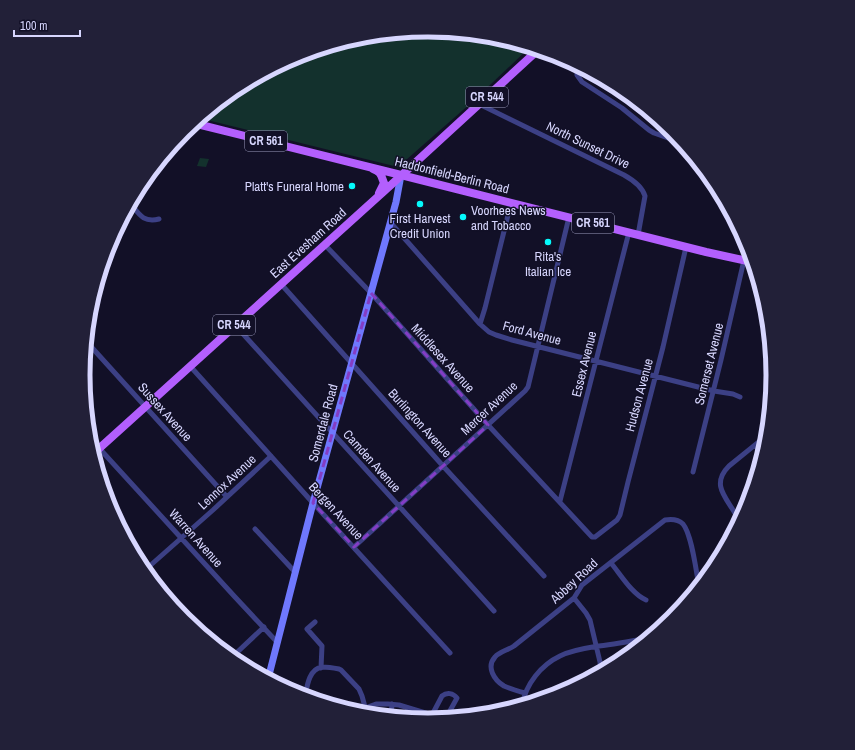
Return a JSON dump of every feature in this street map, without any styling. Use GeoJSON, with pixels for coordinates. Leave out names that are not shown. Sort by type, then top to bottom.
{"type":"FeatureCollection","features":[{"type":"Feature","properties":{"kind":"main road","name":"East Evesham Road"},"geometry":{"type":"LineString","coordinates":[[99,448],[533,54]]}},
{"type":"Feature","properties":{"kind":"main road","name":"Haddonfield-Berlin Road"},"geometry":{"type":"LineString","coordinates":[[201,125],[402,174],[706,252],[746,261]]}},
{"type":"Feature","properties":{"kind":"main road"},"geometry":{"type":"LineString","coordinates":[[417,160],[417,172],[427,181]]}},
{"type":"Feature","properties":{"kind":"main road"},"geometry":{"type":"LineString","coordinates":[[372,167],[373,169],[378,170],[384,183],[376,197]]}},
{"type":"Feature","properties":{"kind":"main road","name":"Somerdale Road"},"geometry":{"type":"LineString","coordinates":[[269,674],[313,503],[402,174]]}},
{"type":"Feature","properties":{"kind":"street"},"geometry":{"type":"LineString","coordinates":[[577,72],[577,75],[582,82],[622,108],[649,130],[670,139]]}},
{"type":"Feature","properties":{"kind":"street","name":"North Sunset Drive"},"geometry":{"type":"LineString","coordinates":[[479,104],[624,175],[635,182],[644,192],[645,196],[638,235]]}},
{"type":"Feature","properties":{"kind":"street"},"geometry":{"type":"LineString","coordinates":[[480,324],[511,203]]}},
{"type":"Feature","properties":{"kind":"street"},"geometry":{"type":"LineString","coordinates":[[134,208],[147,220],[151,221],[159,218]]}},
{"type":"Feature","properties":{"kind":"street","name":"Mercer Avenue"},"geometry":{"type":"LineString","coordinates":[[354,547],[528,388],[569,217]]}},
{"type":"Feature","properties":{"kind":"street","name":"Ford Avenue"},"geometry":{"type":"LineString","coordinates":[[390,222],[480,324],[489,332],[538,346],[740,397]]}},
{"type":"Feature","properties":{"kind":"street","name":"Essex Avenue"},"geometry":{"type":"LineString","coordinates":[[560,501],[629,232]]}},
{"type":"Feature","properties":{"kind":"street","name":"Middlesex Avenue"},"geometry":{"type":"LineString","coordinates":[[324,244],[371,293],[488,425],[592,537],[595,537]]}},
{"type":"Feature","properties":{"kind":"street","name":"Hudson Avenue"},"geometry":{"type":"LineString","coordinates":[[595,537],[617,520],[620,515],[686,247]]}},
{"type":"Feature","properties":{"kind":"street","name":"Somerset Avenue"},"geometry":{"type":"LineString","coordinates":[[693,472],[747,264]]}},
{"type":"Feature","properties":{"kind":"street","name":"Burlington Avenue"},"geometry":{"type":"LineString","coordinates":[[280,284],[544,576]]}},
{"type":"Feature","properties":{"kind":"street","name":"Camden Avenue"},"geometry":{"type":"LineString","coordinates":[[235,325],[332,434],[494,611]]}},
{"type":"Feature","properties":{"kind":"street","name":"Sussex Avenue"},"geometry":{"type":"LineString","coordinates":[[91,346],[227,497]]}},
{"type":"Feature","properties":{"kind":"street","name":"Bergen Avenue"},"geometry":{"type":"LineString","coordinates":[[190,366],[450,653]]}},
{"type":"Feature","properties":{"kind":"street"},"geometry":{"type":"LineString","coordinates":[[736,514],[723,496],[720,486],[721,480],[725,470],[759,442]]}},
{"type":"Feature","properties":{"kind":"street","name":"Warren Avenue"},"geometry":{"type":"LineString","coordinates":[[99,448],[277,642]]}},
{"type":"Feature","properties":{"kind":"street","name":"Lennox Avenue"},"geometry":{"type":"LineString","coordinates":[[149,567],[271,456]]}},
{"type":"Feature","properties":{"kind":"street","name":"Abbey Road"},"geometry":{"type":"LineString","coordinates":[[525,693],[506,687],[497,680],[491,667],[494,658],[514,646],[574,598],[582,585],[665,520],[674,519],[682,524],[688,533],[698,579]]}},
{"type":"Feature","properties":{"kind":"street"},"geometry":{"type":"LineString","coordinates":[[255,529],[295,572]]}},
{"type":"Feature","properties":{"kind":"street"},"geometry":{"type":"LineString","coordinates":[[611,562],[635,593],[646,600]]}},
{"type":"Feature","properties":{"kind":"street"},"geometry":{"type":"LineString","coordinates":[[574,598],[590,620],[600,666]]}},
{"type":"Feature","properties":{"kind":"street"},"geometry":{"type":"LineString","coordinates":[[315,622],[307,629],[322,646],[321,668]]}},
{"type":"Feature","properties":{"kind":"street"},"geometry":{"type":"LineString","coordinates":[[236,653],[264,627]]}},
{"type":"Feature","properties":{"kind":"street"},"geometry":{"type":"LineString","coordinates":[[524,699],[528,686],[536,675],[552,660],[568,653],[637,640]]}},
{"type":"Feature","properties":{"kind":"street"},"geometry":{"type":"LineString","coordinates":[[306,690],[307,682],[310,676],[321,668],[342,670],[360,691],[365,707],[376,704],[392,704],[422,713]]}},
{"type":"Feature","properties":{"kind":"street"},"geometry":{"type":"LineString","coordinates":[[434,713],[443,694],[449,693],[457,698],[449,712]]}},
{"type":"Feature","properties":{"kind":"street"},"geometry":{"type":"LineString","coordinates":[[391,711],[392,704]]}},
{"type":"Feature","properties":{"kind":"street"},"geometry":{"type":"LineString","coordinates":[[407,712],[408,708]]}},
{"type":"Feature","properties":{"kind":"highlighted area"},"geometry":{"type":"Polygon","coordinates":[[[371,293],[488,425],[354,547],[313,503],[371,293]]]}},
{"type":"Feature","properties":{"kind":"green space"},"geometry":{"type":"Polygon","coordinates":[[[405,38],[450,38],[493,43],[525,52],[471,103],[398,167],[206,120],[240,94],[278,72],[319,55],[362,43],[405,38]]]}},
{"type":"Feature","properties":{"kind":"green space"},"geometry":{"type":"Polygon","coordinates":[[[200,158],[209,159],[206,167],[197,166],[200,158]]]}},
{"type":"Feature","properties":{"kind":"place","name":"Platt's Funeral Home"},"geometry":{"type":"Point","coordinates":[352,186]}},
{"type":"Feature","properties":{"kind":"place","name":"First Harvest Credit Union"},"geometry":{"type":"Point","coordinates":[420,204]}},
{"type":"Feature","properties":{"kind":"place","name":"Voorhees News and Tobacco"},"geometry":{"type":"Point","coordinates":[463,217]}},
{"type":"Feature","properties":{"kind":"place","name":"Rita's Italian Ice"},"geometry":{"type":"Point","coordinates":[548,242]}}]}
